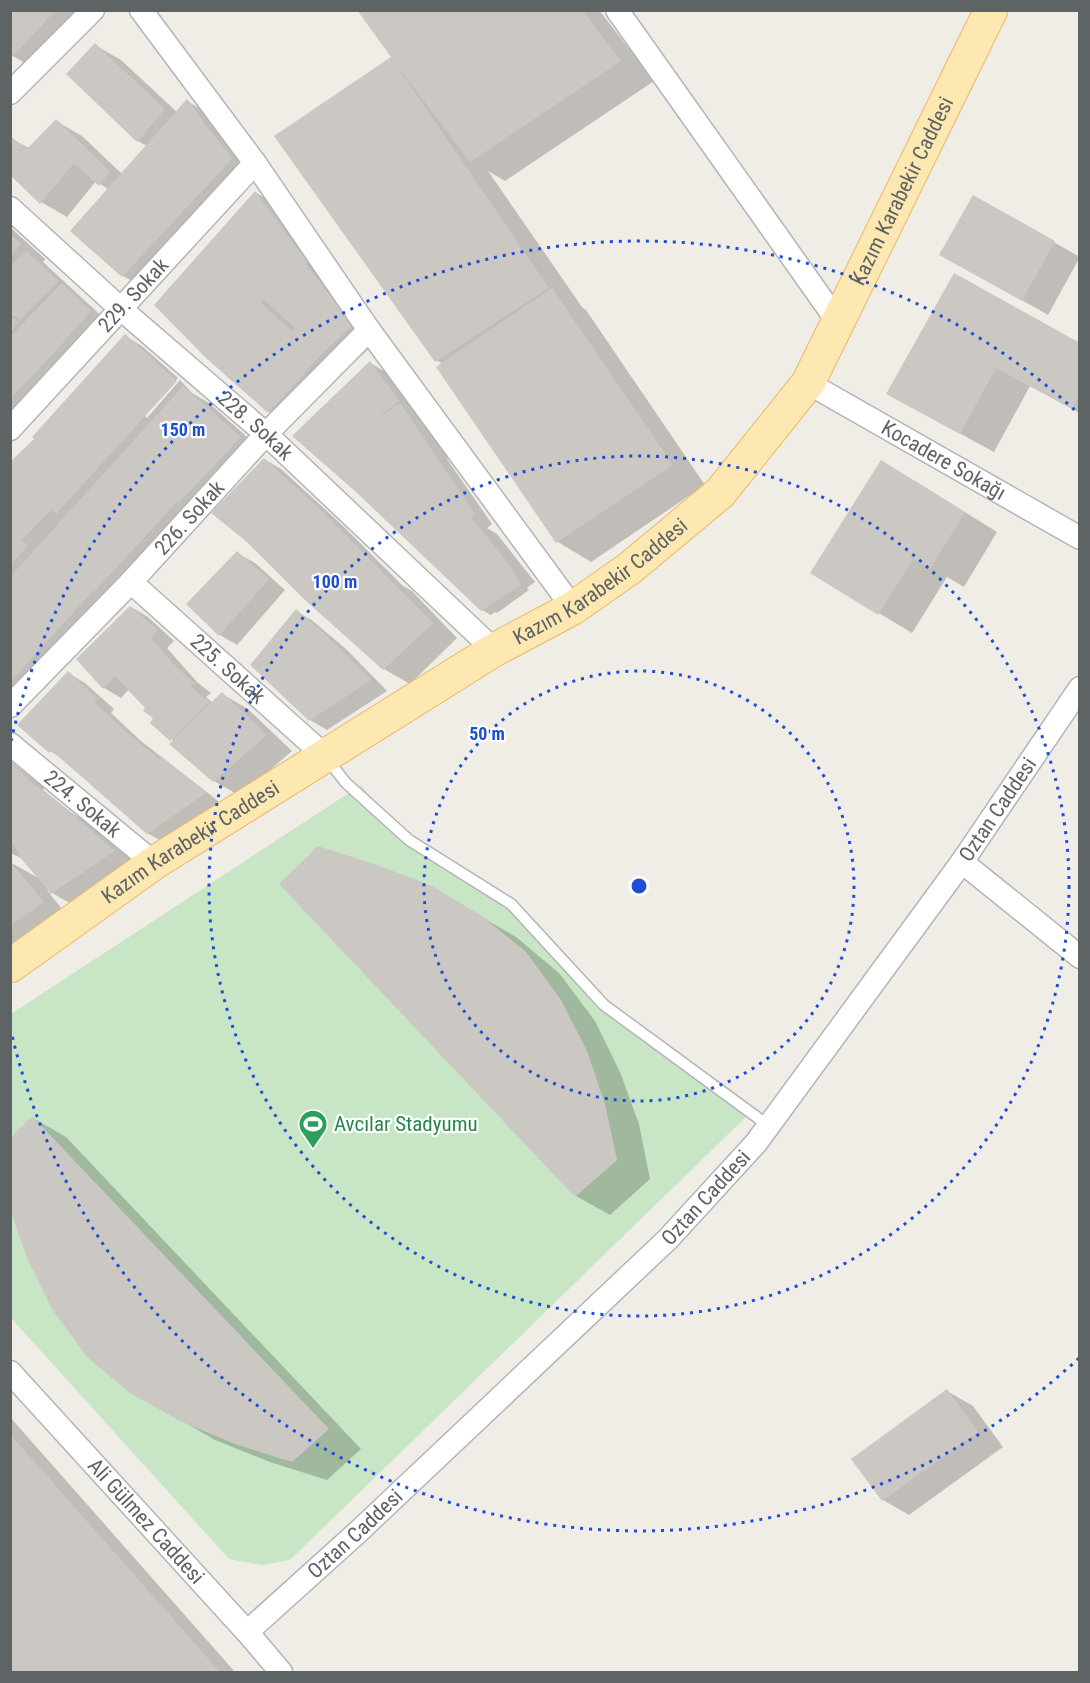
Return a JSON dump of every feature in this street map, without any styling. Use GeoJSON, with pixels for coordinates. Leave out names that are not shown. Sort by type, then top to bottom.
{"type":"FeatureCollection","features":[{"type":"Feature","properties":{"kind":"main road","name":"Kazım Karabekir Caddesi"},"geometry":{"type":"LineString","coordinates":[[10,966],[154,863],[494,650],[573,608],[630,568],[720,494],[808,383],[991,10]]}},
{"type":"Feature","properties":{"kind":"street"},"geometry":{"type":"LineString","coordinates":[[10,93],[93,10]]}},
{"type":"Feature","properties":{"kind":"street"},"geometry":{"type":"LineString","coordinates":[[141,10],[255,163],[369,330],[573,608]]}},
{"type":"Feature","properties":{"kind":"street"},"geometry":{"type":"LineString","coordinates":[[617,10],[838,322]]}},
{"type":"Feature","properties":{"kind":"street","name":"229. Sokak"},"geometry":{"type":"LineString","coordinates":[[10,429],[255,163]]}},
{"type":"Feature","properties":{"kind":"street","name":"228. Sokak"},"geometry":{"type":"LineString","coordinates":[[10,208],[121,309],[266,434],[494,650]]}},
{"type":"Feature","properties":{"kind":"street","name":"226. Sokak"},"geometry":{"type":"LineString","coordinates":[[10,706],[131,582],[266,434],[369,330]]}},
{"type":"Feature","properties":{"kind":"street","name":"Kocadere Sokağı"},"geometry":{"type":"LineString","coordinates":[[808,383],[1080,538]]}},
{"type":"Feature","properties":{"kind":"street","name":"225. Sokak"},"geometry":{"type":"LineString","coordinates":[[131,582],[325,756]]}},
{"type":"Feature","properties":{"kind":"street","name":"Oztan Caddesi"},"geometry":{"type":"LineString","coordinates":[[247,1632],[358,1532],[668,1239],[756,1143],[962,862],[1080,688]]}},
{"type":"Feature","properties":{"kind":"street","name":"224. Sokak"},"geometry":{"type":"LineString","coordinates":[[10,744],[154,863]]}},
{"type":"Feature","properties":{"kind":"street"},"geometry":{"type":"LineString","coordinates":[[962,862],[1080,957]]}},
{"type":"Feature","properties":{"kind":"street","name":"Ali Gülmez Caddesi"},"geometry":{"type":"LineString","coordinates":[[10,1372],[281,1672]]}},
{"type":"Feature","properties":{"kind":"lane"},"geometry":{"type":"LineString","coordinates":[[325,756],[346,783],[408,840],[511,904],[604,1005],[769,1126]]}},
{"type":"Feature","properties":{"kind":"green space","name":"Avcılar Stadyumu"},"geometry":{"type":"Polygon","coordinates":[[[361,785],[405,843],[510,905],[602,1006],[751,1112],[290,1560],[262,1565],[229,1559],[11,1318],[11,1014],[361,785]]]}},
{"type":"Feature","properties":{"kind":"building"},"geometry":{"type":"Polygon","coordinates":[[[10,10],[56,10],[12,57],[10,55],[10,10]]]}},
{"type":"Feature","properties":{"kind":"building"},"geometry":{"type":"Polygon","coordinates":[[[357,10],[582,10],[621,61],[470,162],[392,59],[549,288],[435,362],[274,136],[391,57],[357,10]]]}},
{"type":"Feature","properties":{"kind":"building"},"geometry":{"type":"Polygon","coordinates":[[[95,43],[165,109],[137,142],[66,74],[95,43]]]}},
{"type":"Feature","properties":{"kind":"building"},"geometry":{"type":"Polygon","coordinates":[[[187,99],[233,158],[122,277],[70,231],[187,99]]]}},
{"type":"Feature","properties":{"kind":"building"},"geometry":{"type":"Polygon","coordinates":[[[56,119],[110,171],[99,186],[74,163],[40,204],[10,175],[10,136],[27,149],[56,119]]]}},
{"type":"Feature","properties":{"kind":"building"},"geometry":{"type":"Polygon","coordinates":[[[255,191],[307,262],[305,263],[353,325],[322,354],[268,413],[206,358],[154,305],[255,191]],[[264,300],[261,303],[292,331],[295,328],[264,300]]]}},
{"type":"Feature","properties":{"kind":"building"},"geometry":{"type":"Polygon","coordinates":[[[973,195],[1055,241],[1022,301],[939,255],[973,195]]]}},
{"type":"Feature","properties":{"kind":"building"},"geometry":{"type":"Polygon","coordinates":[[[10,234],[21,244],[10,256],[10,234]]]}},
{"type":"Feature","properties":{"kind":"building"},"geometry":{"type":"Polygon","coordinates":[[[26,251],[59,281],[20,320],[10,313],[10,266],[26,251]]]}},
{"type":"Feature","properties":{"kind":"building"},"geometry":{"type":"Polygon","coordinates":[[[954,273],[1080,343],[1080,396],[1072,409],[996,368],[960,434],[886,394],[954,273]]]}},
{"type":"Feature","properties":{"kind":"building"},"geometry":{"type":"Polygon","coordinates":[[[62,283],[91,311],[10,399],[10,337],[62,283]]]}},
{"type":"Feature","properties":{"kind":"building"},"geometry":{"type":"Polygon","coordinates":[[[552,288],[673,465],[556,543],[436,367],[552,288]]]}},
{"type":"Feature","properties":{"kind":"building"},"geometry":{"type":"Polygon","coordinates":[[[10,315],[19,322],[10,332],[10,315]]]}},
{"type":"Feature","properties":{"kind":"building"},"geometry":{"type":"Polygon","coordinates":[[[125,334],[177,381],[56,514],[51,510],[22,540],[28,546],[10,565],[10,462],[34,439],[32,437],[125,334]]]}},
{"type":"Feature","properties":{"kind":"building"},"geometry":{"type":"Polygon","coordinates":[[[370,361],[399,401],[371,423],[400,403],[475,514],[471,517],[510,566],[521,585],[481,611],[356,492],[292,436],[370,361]]]}},
{"type":"Feature","properties":{"kind":"building"},"geometry":{"type":"Polygon","coordinates":[[[183,386],[241,437],[93,591],[10,682],[10,577],[183,386]]]}},
{"type":"Feature","properties":{"kind":"building"},"geometry":{"type":"Polygon","coordinates":[[[264,458],[324,513],[433,623],[383,670],[305,600],[247,542],[211,513],[264,458]]]}},
{"type":"Feature","properties":{"kind":"building"},"geometry":{"type":"Polygon","coordinates":[[[881,460],[965,512],[930,569],[913,559],[878,615],[810,573],[881,460]]]}},
{"type":"Feature","properties":{"kind":"building"},"geometry":{"type":"Polygon","coordinates":[[[237,551],[269,579],[219,636],[186,604],[237,551]]]}},
{"type":"Feature","properties":{"kind":"building"},"geometry":{"type":"Polygon","coordinates":[[[130,606],[158,630],[151,638],[179,670],[195,683],[190,686],[209,702],[170,741],[150,723],[153,718],[143,711],[145,708],[115,676],[103,689],[76,659],[130,606]]]}},
{"type":"Feature","properties":{"kind":"building"},"geometry":{"type":"Polygon","coordinates":[[[296,609],[371,680],[309,721],[250,665],[296,609]]]}},
{"type":"Feature","properties":{"kind":"building"},"geometry":{"type":"Polygon","coordinates":[[[68,671],[98,699],[94,702],[124,730],[159,759],[161,756],[206,793],[147,834],[51,750],[49,753],[17,725],[68,671]]]}},
{"type":"Feature","properties":{"kind":"building"},"geometry":{"type":"Polygon","coordinates":[[[222,692],[267,735],[213,782],[169,744],[222,692]]]}},
{"type":"Feature","properties":{"kind":"building"},"geometry":{"type":"Polygon","coordinates":[[[10,763],[115,851],[51,894],[18,855],[20,853],[12,844],[10,846],[10,763]]]}},
{"type":"Feature","properties":{"kind":"building"},"geometry":{"type":"Polygon","coordinates":[[[318,846],[432,886],[482,916],[526,952],[561,1000],[587,1051],[605,1104],[617,1160],[575,1197],[279,884],[318,846]]]}},
{"type":"Feature","properties":{"kind":"building"},"geometry":{"type":"Polygon","coordinates":[[[10,861],[44,902],[10,926],[10,861]]]}},
{"type":"Feature","properties":{"kind":"building"},"geometry":{"type":"Polygon","coordinates":[[[32,1116],[329,1429],[292,1462],[235,1444],[180,1421],[130,1393],[87,1357],[52,1309],[27,1258],[10,1210],[10,1138],[32,1116]]]}},
{"type":"Feature","properties":{"kind":"building"},"geometry":{"type":"Polygon","coordinates":[[[947,1389],[978,1432],[882,1501],[851,1459],[947,1389]]]}},
{"type":"Feature","properties":{"kind":"building"},"geometry":{"type":"Polygon","coordinates":[[[10,1434],[220,1672],[10,1672],[10,1434]]]}},
{"type":"Feature","properties":{"kind":"place","name":"Avcılar Stadyumu"},"geometry":{"type":"Point","coordinates":[313,1150]}}]}
